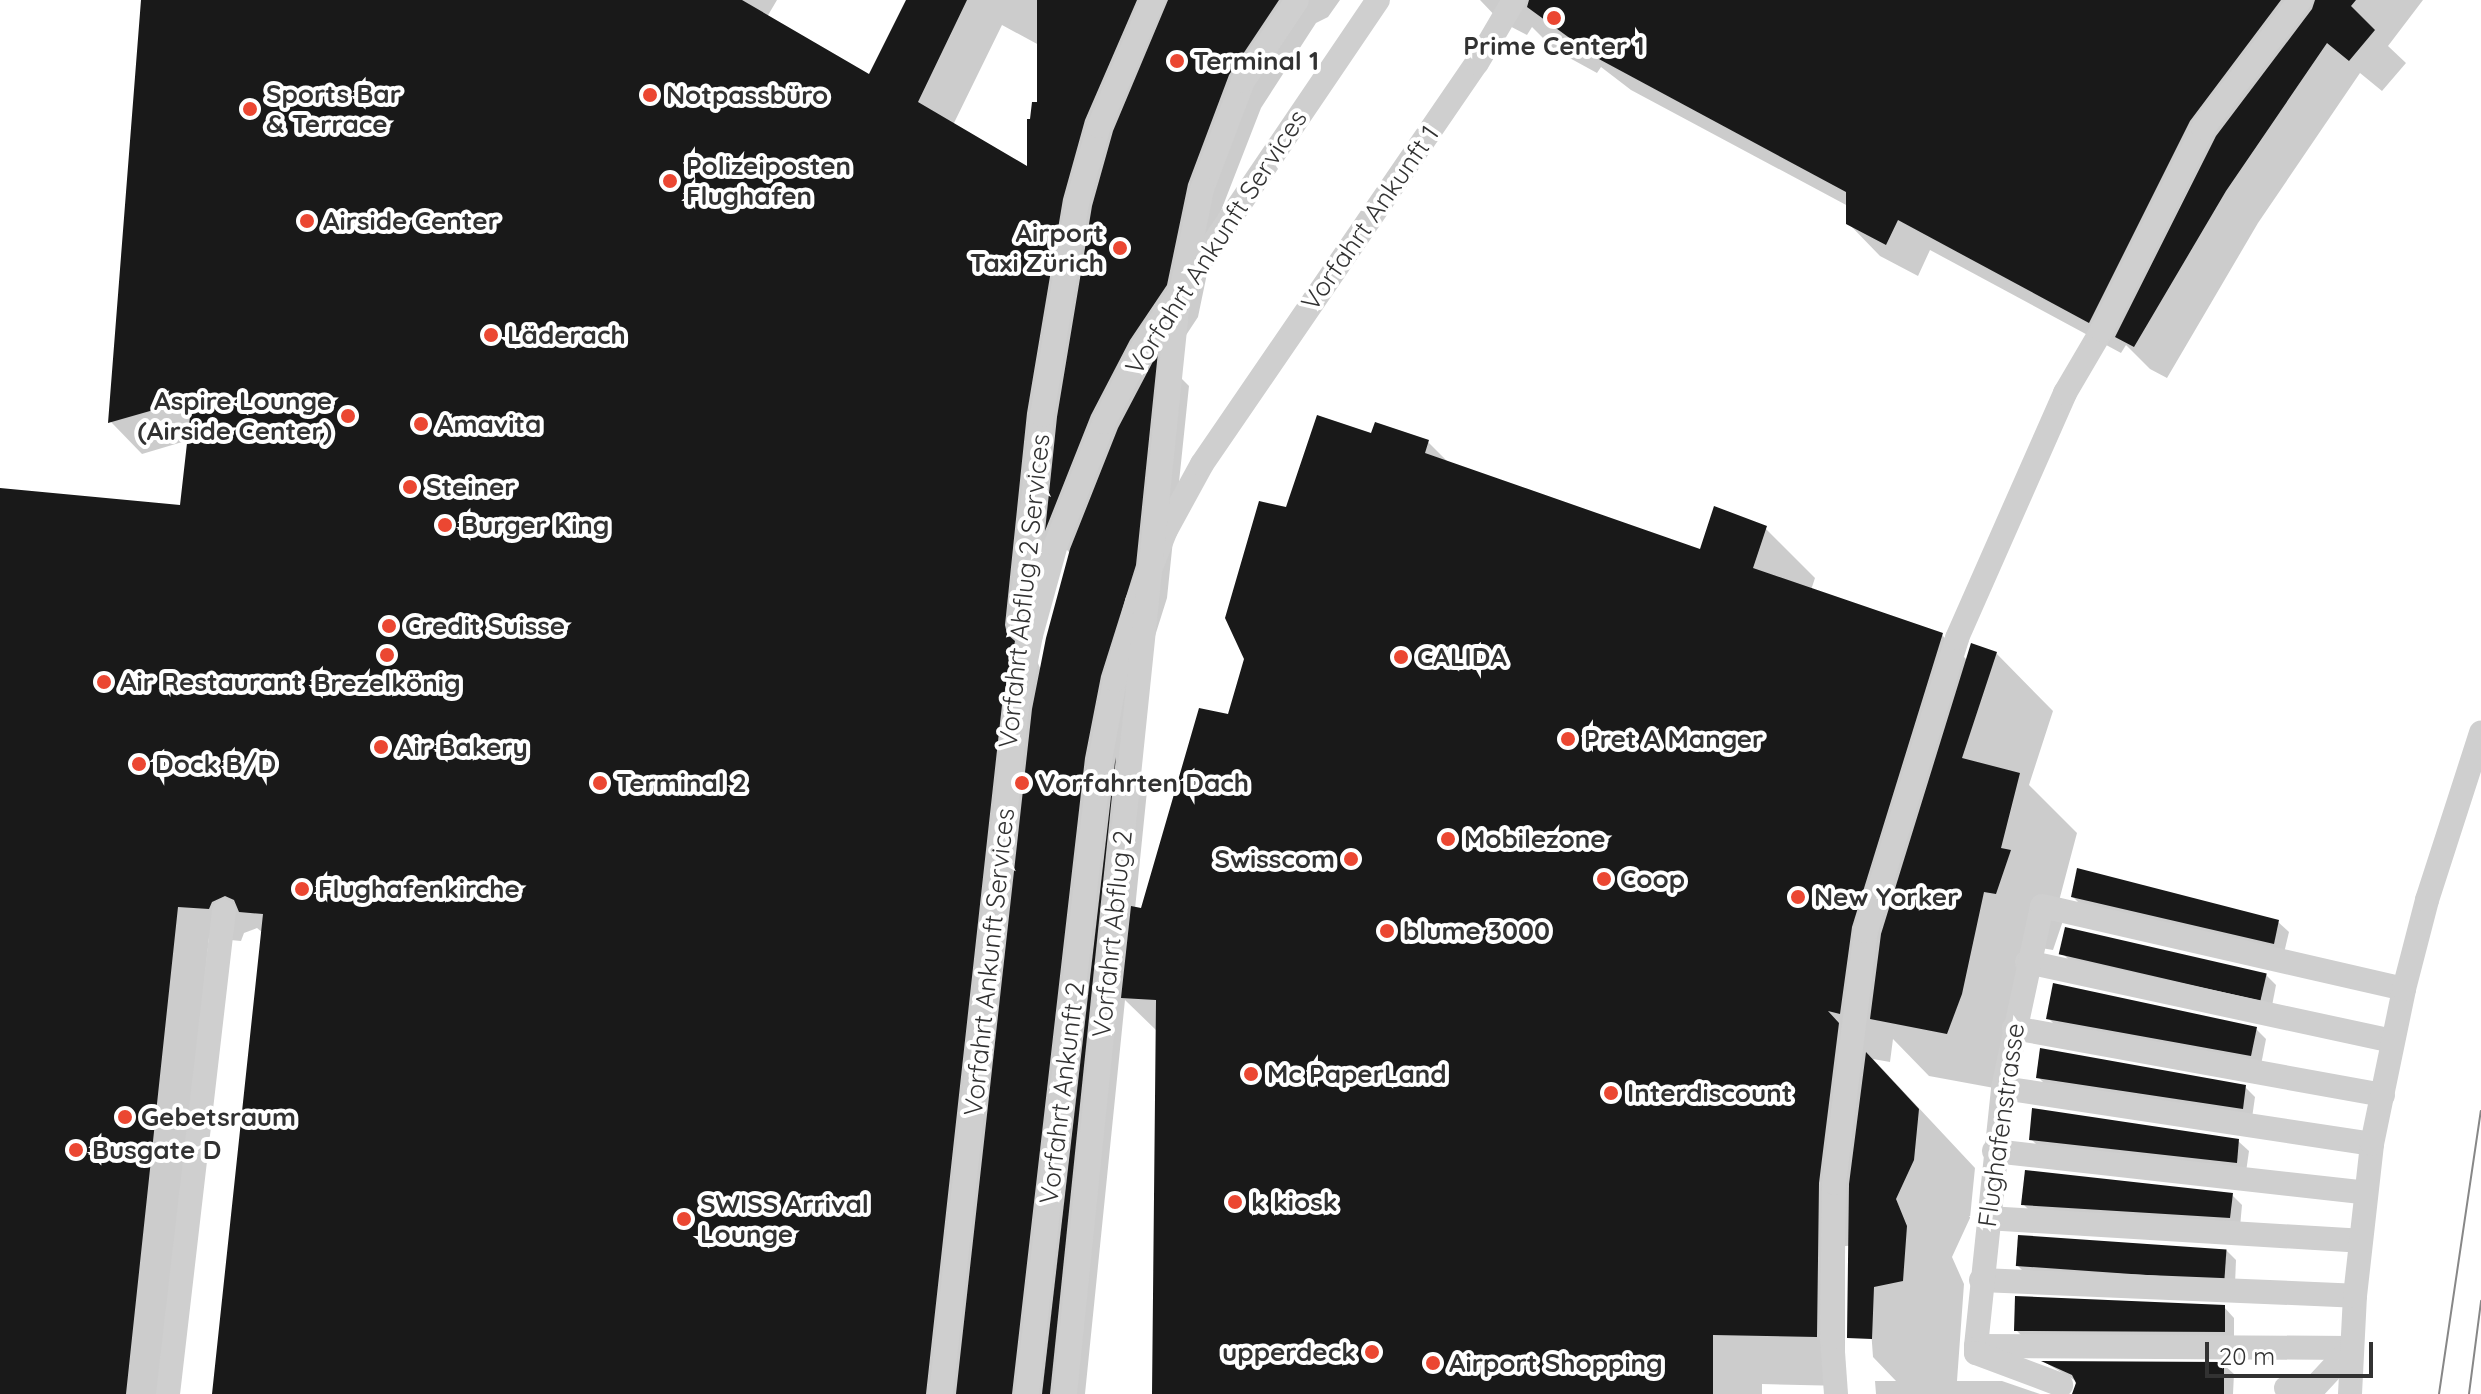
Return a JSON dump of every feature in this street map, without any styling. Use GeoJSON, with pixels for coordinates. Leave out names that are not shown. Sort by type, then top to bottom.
{"type":"FeatureCollection","features":[{"type":"Feature","properties":{"kind":"lane","name":"Vorfahrt Abflug 2 Services"},"geometry":{"type":"LineString","coordinates":[[940,1394],[1042,415],[1074,218],[1099,126],[1153,0]]}},
{"type":"Feature","properties":{"kind":"lane","name":"Vorfahrt Abflug 2"},"geometry":{"type":"LineString","coordinates":[[1065,1394],[1177,311],[1202,189],[1243,81],[1297,0]]}},
{"type":"Feature","properties":{"kind":"lane","name":"Vorfahrt Ankunft Services"},"geometry":{"type":"LineString","coordinates":[[940,1394],[1017,707],[1031,635],[1056,544],[1104,422],[1143,347],[1378,0]]}},
{"type":"Feature","properties":{"kind":"lane","name":"Vorfahrt Ankunft 1"},"geometry":{"type":"LineString","coordinates":[[1221,434],[1477,63],[1514,0]]}},
{"type":"Feature","properties":{"kind":"lane"},"geometry":{"type":"LineString","coordinates":[[1836,1394],[1832,1338],[1834,1183],[1866,931],[1957,638],[2065,393],[2102,330],[2203,128],[2300,0]]}},
{"type":"Feature","properties":{"kind":"lane","name":"Vorfahrt Ankunft 2"},"geometry":{"type":"LineString","coordinates":[[1027,1394],[1106,720],[1125,640],[1150,565],[1183,496],[1221,434]]}},
{"type":"Feature","properties":{"kind":"lane"},"geometry":{"type":"LineString","coordinates":[[2350,1394],[2355,1296],[2372,1144],[2404,989],[2439,858],[2481,733]]}},
{"type":"Feature","properties":{"kind":"lane","name":"Flughafenstrasse"},"geometry":{"type":"LineString","coordinates":[[1976,1346],[2003,1088],[2027,962],[2042,906],[2404,989]]}},
{"type":"Feature","properties":{"kind":"lane"},"geometry":{"type":"LineString","coordinates":[[168,1394],[224,911]]}},
{"type":"Feature","properties":{"kind":"lane"},"geometry":{"type":"LineString","coordinates":[[2027,962],[2393,1041]]}},
{"type":"Feature","properties":{"kind":"lane"},"geometry":{"type":"LineString","coordinates":[[2014,1028],[2383,1095]]}},
{"type":"Feature","properties":{"kind":"lane"},"geometry":{"type":"LineString","coordinates":[[2003,1088],[2372,1144]]}},
{"type":"Feature","properties":{"kind":"lane"},"geometry":{"type":"LineString","coordinates":[[1994,1151],[2366,1193]]}},
{"type":"Feature","properties":{"kind":"lane"},"geometry":{"type":"LineString","coordinates":[[1987,1218],[2360,1241]]}},
{"type":"Feature","properties":{"kind":"lane"},"geometry":{"type":"LineString","coordinates":[[1981,1280],[2355,1296]]}},
{"type":"Feature","properties":{"kind":"lane"},"geometry":{"type":"LineString","coordinates":[[2061,1385],[1976,1353],[1976,1346],[2351,1348]]}},
{"type":"Feature","properties":{"kind":"lane"},"geometry":{"type":"LineString","coordinates":[[2286,1388],[2314,1388],[2351,1348]]}},
{"type":"Feature","properties":{"kind":"building","name":"Terminal 2"},"geometry":{"type":"Polygon","coordinates":[[[141,0],[742,0],[869,74],[906,0],[967,0],[918,102],[1027,166],[1027,119],[1030,119],[1032,102],[1037,102],[1037,0],[1137,0],[1085,120],[1063,199],[1027,413],[1005,625],[1007,634],[1015,641],[1002,705],[926,1394],[212,1394],[263,914],[239,912],[234,900],[225,896],[212,902],[209,909],[178,907],[126,1394],[0,1394],[0,488],[180,505],[192,399],[108,423],[141,0]]]}},
{"type":"Feature","properties":{"kind":"building"},"geometry":{"type":"Polygon","coordinates":[[[1168,0],[1279,0],[1229,75],[1188,184],[1167,285],[1130,340],[1091,415],[1045,531],[1057,417],[1092,206],[1113,131],[1168,0]]]}},
{"type":"Feature","properties":{"kind":"building"},"geometry":{"type":"Polygon","coordinates":[[[1529,0],[2281,0],[2190,121],[2089,323],[1898,220],[1886,245],[1846,224],[1846,192],[1597,58],[1527,7],[1529,0]]]}},
{"type":"Feature","properties":{"kind":"building"},"geometry":{"type":"Polygon","coordinates":[[[2315,0],[2356,0],[2351,6],[2375,30],[2349,61],[2327,43],[2226,191],[2134,347],[2115,337],[2216,136],[2312,9],[2315,0]]]}},
{"type":"Feature","properties":{"kind":"building"},"geometry":{"type":"Polygon","coordinates":[[[1158,352],[1136,565],[1101,676],[1085,758],[1012,1394],[956,1394],[1032,709],[1046,638],[1070,549],[1118,428],[1158,352]]]}},
{"type":"Feature","properties":{"kind":"building"},"geometry":{"type":"Polygon","coordinates":[[[1317,415],[1371,433],[1375,422],[1429,440],[1425,453],[1700,549],[1714,506],[1767,526],[1753,568],[1943,633],[1852,927],[1840,1014],[1828,1011],[1839,1023],[1819,1183],[1817,1337],[1713,1335],[1713,1394],[1152,1394],[1156,1000],[1121,998],[1131,906],[1141,908],[1199,708],[1228,714],[1244,659],[1225,618],[1259,501],[1286,507],[1317,415]]]}},
{"type":"Feature","properties":{"kind":"building"},"geometry":{"type":"Polygon","coordinates":[[[1971,643],[1997,652],[1962,758],[2020,773],[2001,848],[2011,850],[1996,894],[1984,892],[1962,994],[1947,1034],[1870,1019],[1881,934],[1971,643]]]}},
{"type":"Feature","properties":{"kind":"building"},"geometry":{"type":"Polygon","coordinates":[[[1116,757],[1050,1394],[1042,1394],[1115,762],[1116,757]]]}},
{"type":"Feature","properties":{"kind":"building"},"geometry":{"type":"Polygon","coordinates":[[[2077,868],[2279,920],[2274,944],[2071,897],[2077,868]]]}},
{"type":"Feature","properties":{"kind":"building"},"geometry":{"type":"Polygon","coordinates":[[[2065,927],[2267,974],[2260,1001],[2059,954],[2065,927]]]}},
{"type":"Feature","properties":{"kind":"building"},"geometry":{"type":"Polygon","coordinates":[[[2053,983],[2257,1027],[2251,1056],[2046,1019],[2053,983]]]}},
{"type":"Feature","properties":{"kind":"building"},"geometry":{"type":"Polygon","coordinates":[[[2040,1048],[2246,1085],[2243,1109],[2036,1078],[2040,1048]]]}},
{"type":"Feature","properties":{"kind":"building"},"geometry":{"type":"Polygon","coordinates":[[[1866,1052],[1919,1109],[1914,1160],[1896,1199],[1907,1226],[1903,1281],[1874,1287],[1872,1339],[1847,1338],[1849,1184],[1866,1052]]]}},
{"type":"Feature","properties":{"kind":"building"},"geometry":{"type":"Polygon","coordinates":[[[2032,1108],[2239,1139],[2237,1163],[2029,1140],[2032,1108]]]}},
{"type":"Feature","properties":{"kind":"building"},"geometry":{"type":"Polygon","coordinates":[[[2025,1170],[2233,1193],[2230,1218],[2021,1205],[2025,1170]]]}},
{"type":"Feature","properties":{"kind":"building"},"geometry":{"type":"Polygon","coordinates":[[[2018,1235],[2226,1250],[2224,1281],[2016,1266],[2018,1235]]]}},
{"type":"Feature","properties":{"kind":"building"},"geometry":{"type":"Polygon","coordinates":[[[2015,1296],[2225,1305],[2225,1332],[2014,1331],[2015,1296]]]}},
{"type":"Feature","properties":{"kind":"building"},"geometry":{"type":"Polygon","coordinates":[[[2041,1361],[2224,1362],[2224,1394],[2072,1394],[2076,1383],[2072,1375],[2041,1361]]]}},
{"type":"Feature","properties":{"kind":"tram line"},"geometry":{"type":"LineString","coordinates":[[2439,1394],[2481,1111]]}},
{"type":"Feature","properties":{"kind":"tram line"},"geometry":{"type":"LineString","coordinates":[[2469,1394],[2481,1301]]}},
{"type":"Feature","properties":{"kind":"place","name":"Prime Center 1"},"geometry":{"type":"Point","coordinates":[1554,18]}},
{"type":"Feature","properties":{"kind":"place","name":"Terminal 1"},"geometry":{"type":"Point","coordinates":[1177,61]}},
{"type":"Feature","properties":{"kind":"place","name":"Notpassbüro"},"geometry":{"type":"Point","coordinates":[650,95]}},
{"type":"Feature","properties":{"kind":"place","name":"Sports Bar & Terrace"},"geometry":{"type":"Point","coordinates":[250,109]}},
{"type":"Feature","properties":{"kind":"place","name":"Polizeiposten Flughafen"},"geometry":{"type":"Point","coordinates":[670,181]}},
{"type":"Feature","properties":{"kind":"place","name":"Airside Center"},"geometry":{"type":"Point","coordinates":[307,221]}},
{"type":"Feature","properties":{"kind":"place","name":"Airport Taxi Zürich"},"geometry":{"type":"Point","coordinates":[1120,248]}},
{"type":"Feature","properties":{"kind":"place","name":"Läderach"},"geometry":{"type":"Point","coordinates":[491,335]}},
{"type":"Feature","properties":{"kind":"place","name":"Aspire Lounge (Airside Center)"},"geometry":{"type":"Point","coordinates":[348,416]}},
{"type":"Feature","properties":{"kind":"place","name":"Amavita"},"geometry":{"type":"Point","coordinates":[421,424]}},
{"type":"Feature","properties":{"kind":"place","name":"Steiner"},"geometry":{"type":"Point","coordinates":[410,487]}},
{"type":"Feature","properties":{"kind":"place","name":"Burger King"},"geometry":{"type":"Point","coordinates":[445,525]}},
{"type":"Feature","properties":{"kind":"place","name":"Credit Suisse"},"geometry":{"type":"Point","coordinates":[389,626]}},
{"type":"Feature","properties":{"kind":"place","name":"Brezelkönig"},"geometry":{"type":"Point","coordinates":[387,655]}},
{"type":"Feature","properties":{"kind":"place","name":"CALIDA"},"geometry":{"type":"Point","coordinates":[1401,657]}},
{"type":"Feature","properties":{"kind":"place","name":"Air Restaurant"},"geometry":{"type":"Point","coordinates":[104,682]}},
{"type":"Feature","properties":{"kind":"place","name":"Pret A Manger"},"geometry":{"type":"Point","coordinates":[1568,739]}},
{"type":"Feature","properties":{"kind":"place","name":"Air Bakery"},"geometry":{"type":"Point","coordinates":[381,747]}},
{"type":"Feature","properties":{"kind":"place","name":"Dock B/D"},"geometry":{"type":"Point","coordinates":[139,764]}},
{"type":"Feature","properties":{"kind":"place","name":"Terminal 2"},"geometry":{"type":"Point","coordinates":[600,783]}},
{"type":"Feature","properties":{"kind":"place","name":"Vorfahrten Dach"},"geometry":{"type":"Point","coordinates":[1022,783]}},
{"type":"Feature","properties":{"kind":"place","name":"Mobilezone"},"geometry":{"type":"Point","coordinates":[1448,839]}},
{"type":"Feature","properties":{"kind":"place","name":"Swisscom"},"geometry":{"type":"Point","coordinates":[1351,859]}},
{"type":"Feature","properties":{"kind":"place","name":"Coop"},"geometry":{"type":"Point","coordinates":[1604,879]}},
{"type":"Feature","properties":{"kind":"place","name":"Flughafenkirche"},"geometry":{"type":"Point","coordinates":[302,889]}},
{"type":"Feature","properties":{"kind":"place","name":"New Yorker"},"geometry":{"type":"Point","coordinates":[1798,897]}},
{"type":"Feature","properties":{"kind":"place","name":"blume 3000"},"geometry":{"type":"Point","coordinates":[1387,931]}},
{"type":"Feature","properties":{"kind":"place","name":"Mc PaperLand"},"geometry":{"type":"Point","coordinates":[1251,1074]}},
{"type":"Feature","properties":{"kind":"place","name":"Interdiscount"},"geometry":{"type":"Point","coordinates":[1611,1093]}},
{"type":"Feature","properties":{"kind":"place","name":"Gebetsraum"},"geometry":{"type":"Point","coordinates":[125,1117]}},
{"type":"Feature","properties":{"kind":"place","name":"Busgate D"},"geometry":{"type":"Point","coordinates":[76,1150]}},
{"type":"Feature","properties":{"kind":"place","name":"k kiosk"},"geometry":{"type":"Point","coordinates":[1235,1202]}},
{"type":"Feature","properties":{"kind":"place","name":"SWISS Arrival Lounge"},"geometry":{"type":"Point","coordinates":[684,1219]}},
{"type":"Feature","properties":{"kind":"place","name":"upperdeck"},"geometry":{"type":"Point","coordinates":[1372,1352]}},
{"type":"Feature","properties":{"kind":"place","name":"Airport Shopping"},"geometry":{"type":"Point","coordinates":[1433,1363]}}]}
